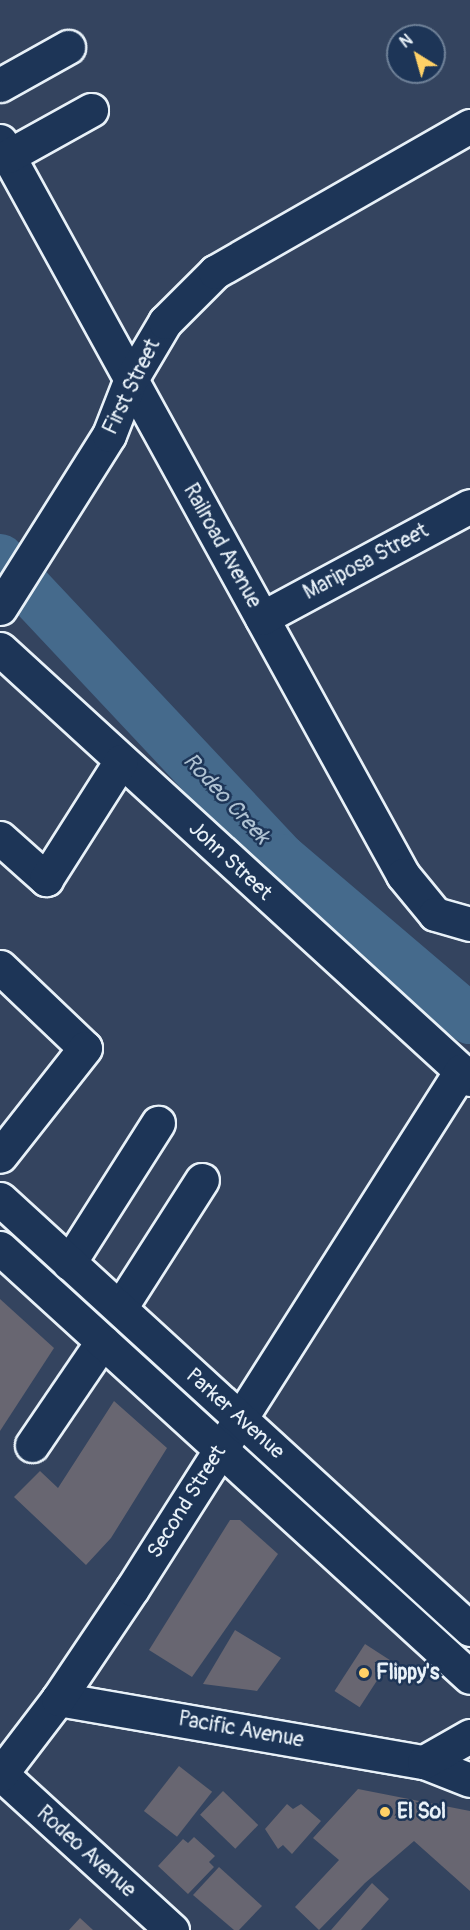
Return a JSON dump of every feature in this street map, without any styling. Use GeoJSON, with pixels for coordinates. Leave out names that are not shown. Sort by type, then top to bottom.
{"type":"FeatureCollection","features":[{"type":"Feature","properties":{"kind":"street"},"geometry":{"type":"LineString","coordinates":[[0,85],[68,47]]}},
{"type":"Feature","properties":{"kind":"street"},"geometry":{"type":"LineString","coordinates":[[4,148],[91,110]]}},
{"type":"Feature","properties":{"kind":"street","name":"First Street"},"geometry":{"type":"LineString","coordinates":[[3,602],[109,435],[130,381],[165,322],[215,272],[470,126]]}},
{"type":"Feature","properties":{"kind":"street","name":"Railroad Avenue"},"geometry":{"type":"LineString","coordinates":[[4,148],[403,874],[435,914],[470,924]]}},
{"type":"Feature","properties":{"kind":"street","name":"Mariposa Street"},"geometry":{"type":"LineString","coordinates":[[262,618],[470,506]]}},
{"type":"Feature","properties":{"kind":"street","name":"John Street"},"geometry":{"type":"LineString","coordinates":[[0,649],[466,1075]]}},
{"type":"Feature","properties":{"kind":"street"},"geometry":{"type":"LineString","coordinates":[[0,838],[45,879],[121,761]]}},
{"type":"Feature","properties":{"kind":"street"},"geometry":{"type":"LineString","coordinates":[[0,967],[86,1048],[0,1156]]}},
{"type":"Feature","properties":{"kind":"street","name":"Second Street"},"geometry":{"type":"LineString","coordinates":[[0,1774],[58,1699],[466,1075]]}},
{"type":"Feature","properties":{"kind":"street"},"geometry":{"type":"LineString","coordinates":[[69,1263],[158,1123]]}},
{"type":"Feature","properties":{"kind":"street"},"geometry":{"type":"LineString","coordinates":[[120,1308],[202,1180]]}},
{"type":"Feature","properties":{"kind":"street","name":"Parker Avenue"},"geometry":{"type":"LineString","coordinates":[[0,1200],[470,1629]]}},
{"type":"Feature","properties":{"kind":"street","name":"Parker Avenue"},"geometry":{"type":"LineString","coordinates":[[0,1248],[470,1677]]}},
{"type":"Feature","properties":{"kind":"street"},"geometry":{"type":"LineString","coordinates":[[32,1445],[102,1342]]}},
{"type":"Feature","properties":{"kind":"street","name":"Pacific Avenue"},"geometry":{"type":"LineString","coordinates":[[58,1699],[424,1762],[470,1780]]}},
{"type":"Feature","properties":{"kind":"street"},"geometry":{"type":"LineString","coordinates":[[424,1762],[470,1736]]}},
{"type":"Feature","properties":{"kind":"street","name":"Rodeo Avenue"},"geometry":{"type":"LineString","coordinates":[[0,1774],[172,1930]]}},
{"type":"Feature","properties":{"kind":"building"},"geometry":{"type":"Polygon","coordinates":[[[0,1299],[54,1348],[0,1431],[0,1299]]]}},
{"type":"Feature","properties":{"kind":"building"},"geometry":{"type":"Polygon","coordinates":[[[114,1401],[167,1448],[111,1538],[86,1565],[14,1497],[40,1471],[58,1488],[114,1401]]]}},
{"type":"Feature","properties":{"kind":"building"},"geometry":{"type":"Polygon","coordinates":[[[230,1520],[240,1520],[278,1554],[192,1677],[149,1650],[230,1520]]]}},
{"type":"Feature","properties":{"kind":"building"},"geometry":{"type":"Polygon","coordinates":[[[235,1630],[281,1658],[257,1691],[203,1684],[235,1630]]]}},
{"type":"Feature","properties":{"kind":"building"},"geometry":{"type":"Polygon","coordinates":[[[365,1644],[390,1660],[360,1707],[335,1691],[365,1644]]]}},
{"type":"Feature","properties":{"kind":"building"},"geometry":{"type":"Polygon","coordinates":[[[179,1766],[212,1792],[177,1837],[144,1811],[179,1766]]]}},
{"type":"Feature","properties":{"kind":"building"},"geometry":{"type":"Polygon","coordinates":[[[358,1789],[470,1811],[470,1891],[414,1841],[365,1883],[319,1930],[295,1907],[339,1860],[313,1838],[358,1789]]]}},
{"type":"Feature","properties":{"kind":"building"},"geometry":{"type":"Polygon","coordinates":[[[223,1791],[258,1825],[235,1849],[200,1815],[223,1791]]]}},
{"type":"Feature","properties":{"kind":"building"},"geometry":{"type":"Polygon","coordinates":[[[287,1804],[293,1809],[301,1804],[321,1821],[292,1854],[283,1845],[278,1849],[265,1829],[287,1804]]]}},
{"type":"Feature","properties":{"kind":"building"},"geometry":{"type":"Polygon","coordinates":[[[194,1837],[215,1856],[209,1862],[214,1867],[188,1894],[158,1866],[183,1839],[188,1843],[194,1837]]]}},
{"type":"Feature","properties":{"kind":"building"},"geometry":{"type":"Polygon","coordinates":[[[219,1867],[262,1906],[239,1930],[234,1930],[193,1895],[219,1867]]]}},
{"type":"Feature","properties":{"kind":"building"},"geometry":{"type":"Polygon","coordinates":[[[372,1883],[389,1899],[361,1930],[331,1930],[372,1883]]]}},
{"type":"Feature","properties":{"kind":"building"},"geometry":{"type":"Polygon","coordinates":[[[80,1918],[93,1930],[69,1930],[80,1918]]]}},
{"type":"Feature","properties":{"kind":"waterway","name":"Rodeo Creek"},"geometry":{"type":"LineString","coordinates":[[0,559],[282,859],[470,1019]]}},
{"type":"Feature","properties":{"kind":"place","name":"Flippy's"},"geometry":{"type":"Point","coordinates":[364,1673]}},
{"type":"Feature","properties":{"kind":"place","name":"El Sol"},"geometry":{"type":"Point","coordinates":[385,1812]}}]}
